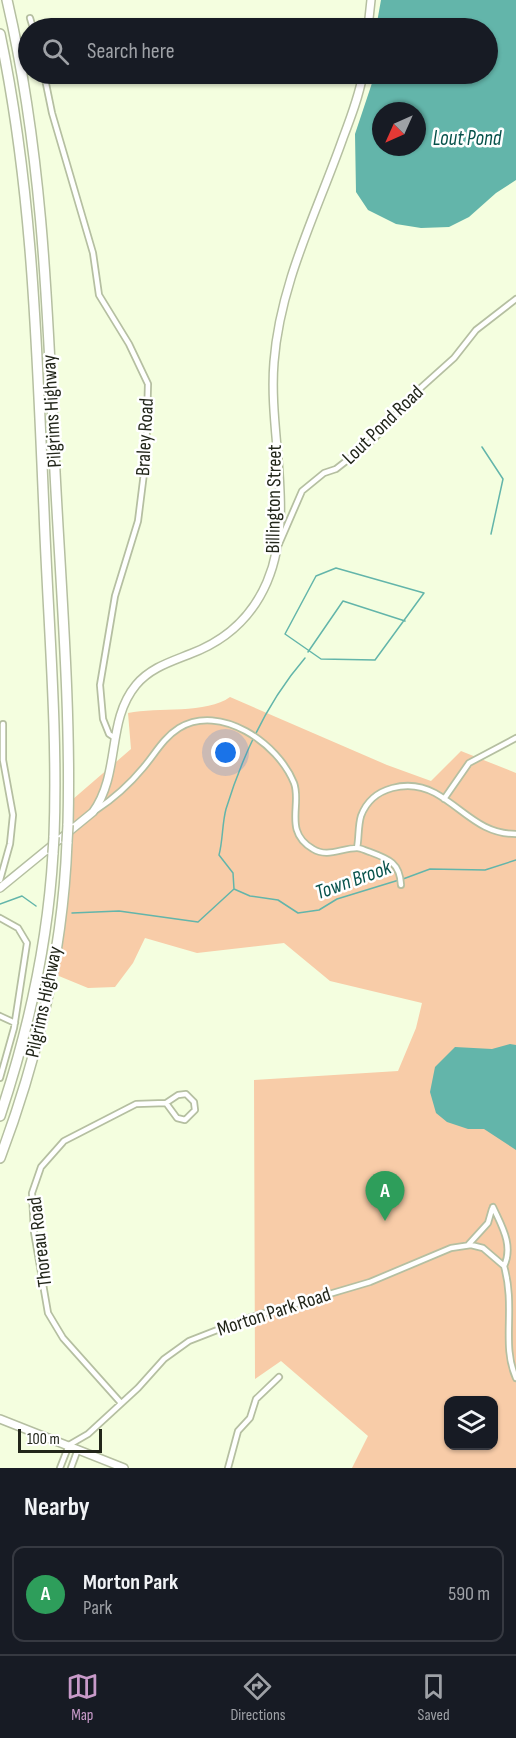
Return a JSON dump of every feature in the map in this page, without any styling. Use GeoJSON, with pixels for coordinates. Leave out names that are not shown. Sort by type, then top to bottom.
{"type":"FeatureCollection","features":[{"type":"Feature","properties":{"kind":"highway","name":"Pilgrims Highway"},"geometry":{"type":"LineString","coordinates":[[7,0],[18,59]]}},
{"type":"Feature","properties":{"kind":"highway","name":"Pilgrims Highway"},"geometry":{"type":"LineString","coordinates":[[0,34],[19,142],[30,246],[55,747],[54,837],[45,931],[30,1009],[0,1116]]}},
{"type":"Feature","properties":{"kind":"highway","name":"Pilgrims Highway"},"geometry":{"type":"LineString","coordinates":[[0,1158],[26,1082],[47,1001],[61,912],[68,825],[67,714],[45,263],[32,133],[23,84]]}},
{"type":"Feature","properties":{"kind":"street"},"geometry":{"type":"LineString","coordinates":[[369,18],[371,0]]}},
{"type":"Feature","properties":{"kind":"street","name":"Braley Road"},"geometry":{"type":"LineString","coordinates":[[46,84],[52,113],[93,253],[99,295],[129,344],[148,384],[146,457],[138,521],[115,596],[100,685],[103,720],[109,734],[115,738]]}},
{"type":"Feature","properties":{"kind":"street","name":"Billington Street"},"geometry":{"type":"LineString","coordinates":[[0,888],[93,812],[110,780],[115,738],[128,698],[141,680],[161,665],[217,640],[242,622],[264,588],[276,549],[279,504],[273,373],[277,342],[292,273],[333,166],[360,84]]}},
{"type":"Feature","properties":{"kind":"street","name":"Lout Pond Road"},"geometry":{"type":"LineString","coordinates":[[276,549],[302,490],[324,473],[343,465],[373,440],[415,393],[454,358],[476,330],[516,299]]}},
{"type":"Feature","properties":{"kind":"street"},"geometry":{"type":"LineString","coordinates":[[93,812],[138,774],[163,741],[187,724],[212,721],[250,733],[257,738],[293,780],[294,816],[304,842],[312,849],[325,853],[357,848],[387,858],[396,866],[401,885]]}},
{"type":"Feature","properties":{"kind":"street"},"geometry":{"type":"LineString","coordinates":[[0,880],[10,844],[13,815],[3,760],[3,724]]}},
{"type":"Feature","properties":{"kind":"street"},"geometry":{"type":"LineString","coordinates":[[444,799],[468,763],[516,738]]}},
{"type":"Feature","properties":{"kind":"street"},"geometry":{"type":"LineString","coordinates":[[357,848],[363,812],[385,789],[417,787],[444,799],[477,824],[498,832],[516,834]]}},
{"type":"Feature","properties":{"kind":"street"},"geometry":{"type":"LineString","coordinates":[[0,918],[18,928],[27,943],[15,1023],[0,1078]]}},
{"type":"Feature","properties":{"kind":"street"},"geometry":{"type":"LineString","coordinates":[[0,1016],[15,1023]]}},
{"type":"Feature","properties":{"kind":"street","name":"Thoreau Road"},"geometry":{"type":"LineString","coordinates":[[121,1403],[63,1338],[48,1313],[34,1232],[32,1193],[41,1167],[64,1141],[136,1104],[166,1103],[178,1095],[186,1094],[194,1102],[195,1110],[189,1118],[180,1120],[166,1103]]}},
{"type":"Feature","properties":{"kind":"street"},"geometry":{"type":"LineString","coordinates":[[504,1266],[508,1259],[507,1238],[492,1207],[488,1223],[468,1245],[488,1250],[504,1266],[515,1299],[512,1358],[516,1378]]}},
{"type":"Feature","properties":{"kind":"street","name":"Morton Park Road"},"geometry":{"type":"LineString","coordinates":[[69,1445],[88,1434],[164,1359],[189,1341],[248,1318],[370,1281],[451,1248],[468,1245]]}},
{"type":"Feature","properties":{"kind":"street"},"geometry":{"type":"LineString","coordinates":[[228,1468],[238,1431],[250,1418],[259,1394],[279,1377]]}},
{"type":"Feature","properties":{"kind":"street"},"geometry":{"type":"LineString","coordinates":[[0,1419],[124,1468]]}},
{"type":"Feature","properties":{"kind":"street"},"geometry":{"type":"LineString","coordinates":[[60,1468],[69,1445]]}},
{"type":"Feature","properties":{"kind":"street"},"geometry":{"type":"LineString","coordinates":[[70,1468],[78,1449]]}},
{"type":"Feature","properties":{"kind":"shaded area"},"geometry":{"type":"Polygon","coordinates":[[[230,697],[387,765],[431,781],[461,751],[516,773],[516,1468],[352,1468],[368,1436],[281,1361],[255,1379],[254,1080],[398,1071],[416,1028],[422,1003],[330,981],[284,943],[197,953],[145,938],[133,963],[115,987],[88,988],[54,974],[61,925],[65,806],[131,749],[128,713],[209,706],[230,697]]]}},
{"type":"Feature","properties":{"kind":"water","name":"Lout Pond"},"geometry":{"type":"Polygon","coordinates":[[[381,0],[516,0],[516,180],[496,193],[469,217],[449,227],[421,228],[396,224],[368,210],[356,192],[355,134],[372,84],[498,84],[498,18],[378,18],[381,0]]]}},
{"type":"Feature","properties":{"kind":"water"},"geometry":{"type":"Polygon","coordinates":[[[510,1044],[516,1045],[516,1150],[484,1129],[468,1129],[447,1122],[436,1113],[430,1092],[435,1067],[455,1047],[492,1049],[510,1044]]]}},
{"type":"Feature","properties":{"kind":"waterway"},"geometry":{"type":"LineString","coordinates":[[482,447],[503,479],[491,534]]}},
{"type":"Feature","properties":{"kind":"waterway"},"geometry":{"type":"LineString","coordinates":[[336,568],[424,593],[375,660],[321,659],[285,634],[316,576],[336,568]]}},
{"type":"Feature","properties":{"kind":"waterway"},"geometry":{"type":"LineString","coordinates":[[308,652],[343,601],[405,621]]}},
{"type":"Feature","properties":{"kind":"waterway"},"geometry":{"type":"LineString","coordinates":[[234,889],[233,873],[219,855],[226,809],[240,768],[258,729],[279,692],[305,658]]}},
{"type":"Feature","properties":{"kind":"waterway","name":"Town Brook"},"geometry":{"type":"LineString","coordinates":[[403,879],[430,869],[485,870],[516,860]]}},
{"type":"Feature","properties":{"kind":"waterway","name":"Town Brook"},"geometry":{"type":"LineString","coordinates":[[72,913],[119,911],[198,922],[234,889],[250,896],[278,900],[298,913],[319,910],[337,899],[399,880]]}},
{"type":"Feature","properties":{"kind":"waterway","name":"Town Brook"},"geometry":{"type":"LineString","coordinates":[[0,904],[22,896],[36,906]]}},
{"type":"Feature","properties":{"kind":"place","name":"Morton Park"},"geometry":{"type":"Point","coordinates":[385,1221]}}]}
